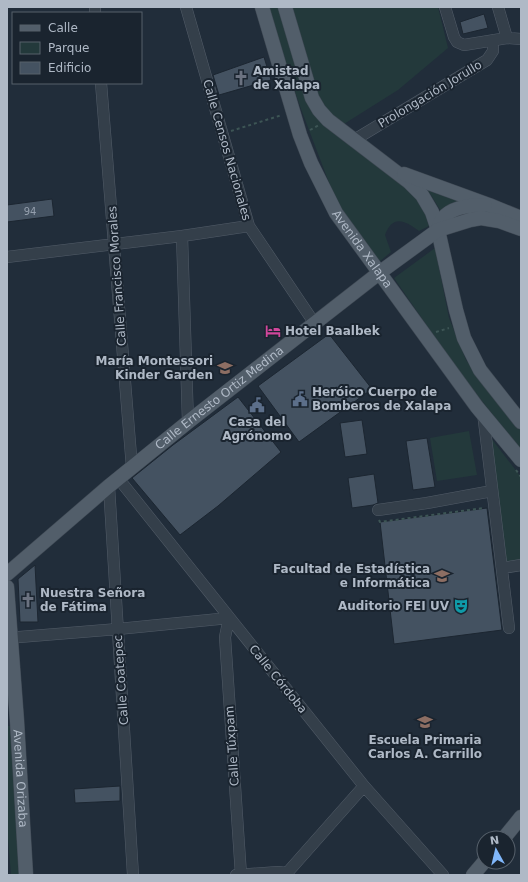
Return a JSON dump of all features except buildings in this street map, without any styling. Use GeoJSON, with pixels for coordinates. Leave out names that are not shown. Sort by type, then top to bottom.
{"type":"FeatureCollection","features":[{"type":"Feature","properties":{"kind":"main road","name":"Avenida Xalapa"},"geometry":{"type":"LineString","coordinates":[[262,7],[300,135],[317,176],[336,213],[483,413],[521,460]]}},
{"type":"Feature","properties":{"kind":"main road"},"geometry":{"type":"LineString","coordinates":[[285,7],[312,98],[319,110],[328,120],[409,182],[422,195],[432,212],[438,230],[464,338],[480,370],[521,422]]}},
{"type":"Feature","properties":{"kind":"main road"},"geometry":{"type":"LineString","coordinates":[[392,169],[489,205],[518,214]]}},
{"type":"Feature","properties":{"kind":"main road"},"geometry":{"type":"LineString","coordinates":[[438,230],[442,219],[449,212],[464,207],[489,205]]}},
{"type":"Feature","properties":{"kind":"main road"},"geometry":{"type":"LineString","coordinates":[[438,230],[481,218],[499,221],[521,229]]}},
{"type":"Feature","properties":{"kind":"main road","name":"Calle Ernesto Ortiz Medina"},"geometry":{"type":"LineString","coordinates":[[7,574],[114,482],[188,422],[379,273],[438,230]]}},
{"type":"Feature","properties":{"kind":"main road","name":"Avenida Orizaba"},"geometry":{"type":"LineString","coordinates":[[7,587],[12,721],[26,875]]}},
{"type":"Feature","properties":{"kind":"main road"},"geometry":{"type":"LineString","coordinates":[[510,830],[521,817]]}},
{"type":"Feature","properties":{"kind":"street","name":"Calle Censos Nacionales"},"geometry":{"type":"LineString","coordinates":[[186,7],[249,226],[315,324]]}},
{"type":"Feature","properties":{"kind":"street"},"geometry":{"type":"LineString","coordinates":[[446,7],[454,37],[457,42],[464,45],[507,38],[521,39]]}},
{"type":"Feature","properties":{"kind":"street"},"geometry":{"type":"LineString","coordinates":[[498,7],[507,38]]}},
{"type":"Feature","properties":{"kind":"street","name":"Prolongación Jorullo"},"geometry":{"type":"LineString","coordinates":[[354,140],[486,60],[493,51],[493,40]]}},
{"type":"Feature","properties":{"kind":"street","name":"Calle Francisco Morales"},"geometry":{"type":"LineString","coordinates":[[101,84],[132,468]]}},
{"type":"Feature","properties":{"kind":"street"},"geometry":{"type":"LineString","coordinates":[[7,257],[182,236],[249,226]]}},
{"type":"Feature","properties":{"kind":"street"},"geometry":{"type":"LineString","coordinates":[[182,236],[188,422]]}},
{"type":"Feature","properties":{"kind":"street"},"geometry":{"type":"LineString","coordinates":[[483,413],[509,628]]}},
{"type":"Feature","properties":{"kind":"street","name":"Calle Córdoba"},"geometry":{"type":"LineString","coordinates":[[114,482],[229,618],[364,786],[443,875]]}},
{"type":"Feature","properties":{"kind":"street","name":"Calle Coatepec"},"geometry":{"type":"LineString","coordinates":[[114,482],[118,629],[134,875]]}},
{"type":"Feature","properties":{"kind":"street"},"geometry":{"type":"LineString","coordinates":[[378,510],[492,491]]}},
{"type":"Feature","properties":{"kind":"street"},"geometry":{"type":"LineString","coordinates":[[502,568],[521,565]]}},
{"type":"Feature","properties":{"kind":"street"},"geometry":{"type":"LineString","coordinates":[[9,638],[229,618]]}},
{"type":"Feature","properties":{"kind":"street","name":"Calle Túxpam"},"geometry":{"type":"LineString","coordinates":[[229,618],[225,637],[241,875]]}},
{"type":"Feature","properties":{"kind":"street"},"geometry":{"type":"LineString","coordinates":[[236,875],[278,872],[287,874],[364,786]]}},
{"type":"Feature","properties":{"kind":"path"},"geometry":{"type":"LineString","coordinates":[[222,134],[293,111]]}},
{"type":"Feature","properties":{"kind":"path"},"geometry":{"type":"LineString","coordinates":[[300,135],[328,120]]}},
{"type":"Feature","properties":{"kind":"path"},"geometry":{"type":"LineString","coordinates":[[426,336],[460,324]]}},
{"type":"Feature","properties":{"kind":"path"},"geometry":{"type":"LineString","coordinates":[[378,510],[380,522],[490,507]]}},
{"type":"Feature","properties":{"kind":"green space"},"geometry":{"type":"Polygon","coordinates":[[[266,7],[281,7],[310,104],[321,123],[337,136],[377,160],[411,190],[423,206],[429,226],[419,231],[404,222],[400,221],[392,224],[388,228],[385,235],[391,252],[379,262],[356,232],[336,201],[301,109],[266,7]]]}},
{"type":"Feature","properties":{"kind":"green space"},"geometry":{"type":"Polygon","coordinates":[[[287,7],[438,7],[448,48],[398,90],[336,129],[321,113],[287,7]]]}},
{"type":"Feature","properties":{"kind":"green space"},"geometry":{"type":"Polygon","coordinates":[[[416,178],[466,198],[442,213],[429,192],[416,178]]]}},
{"type":"Feature","properties":{"kind":"green space"},"geometry":{"type":"Polygon","coordinates":[[[435,248],[449,318],[466,360],[521,431],[521,451],[454,365],[394,278],[435,248]]]}},
{"type":"Feature","properties":{"kind":"green space"},"geometry":{"type":"Polygon","coordinates":[[[469,431],[477,475],[437,481],[430,438],[469,431]]]}},
{"type":"Feature","properties":{"kind":"green space"},"geometry":{"type":"Polygon","coordinates":[[[491,438],[521,477],[521,561],[506,562],[491,438]]]}},
{"type":"Feature","properties":{"kind":"green space"},"geometry":{"type":"Polygon","coordinates":[[[7,726],[13,726],[22,875],[11,875],[7,827],[7,726]]]}},
{"type":"Feature","properties":{"kind":"place","name":"Amistad de Xalapa"},"geometry":{"type":"Point","coordinates":[241,78]}},
{"type":"Feature","properties":{"kind":"place","name":"Hotel Baalbek"},"geometry":{"type":"Point","coordinates":[273,331]}},
{"type":"Feature","properties":{"kind":"place","name":"María Montessori Kinder Garden"},"geometry":{"type":"Point","coordinates":[225,368]}},
{"type":"Feature","properties":{"kind":"place","name":"Heróico Cuerpo de Bomberos de Xalapa"},"geometry":{"type":"Point","coordinates":[300,399]}},
{"type":"Feature","properties":{"kind":"place","name":"Casa del Agrónomo"},"geometry":{"type":"Point","coordinates":[257,405]}},
{"type":"Feature","properties":{"kind":"place","name":"Facultad de Estadística e Informática"},"geometry":{"type":"Point","coordinates":[442,576]}},
{"type":"Feature","properties":{"kind":"place","name":"Nuestra Señora de Fátima"},"geometry":{"type":"Point","coordinates":[28,600]}},
{"type":"Feature","properties":{"kind":"place","name":"Auditorio FEI UV"},"geometry":{"type":"Point","coordinates":[461,606]}},
{"type":"Feature","properties":{"kind":"place","name":"Escuela Primaria Carlos A. Carrillo"},"geometry":{"type":"Point","coordinates":[425,722]}}]}
